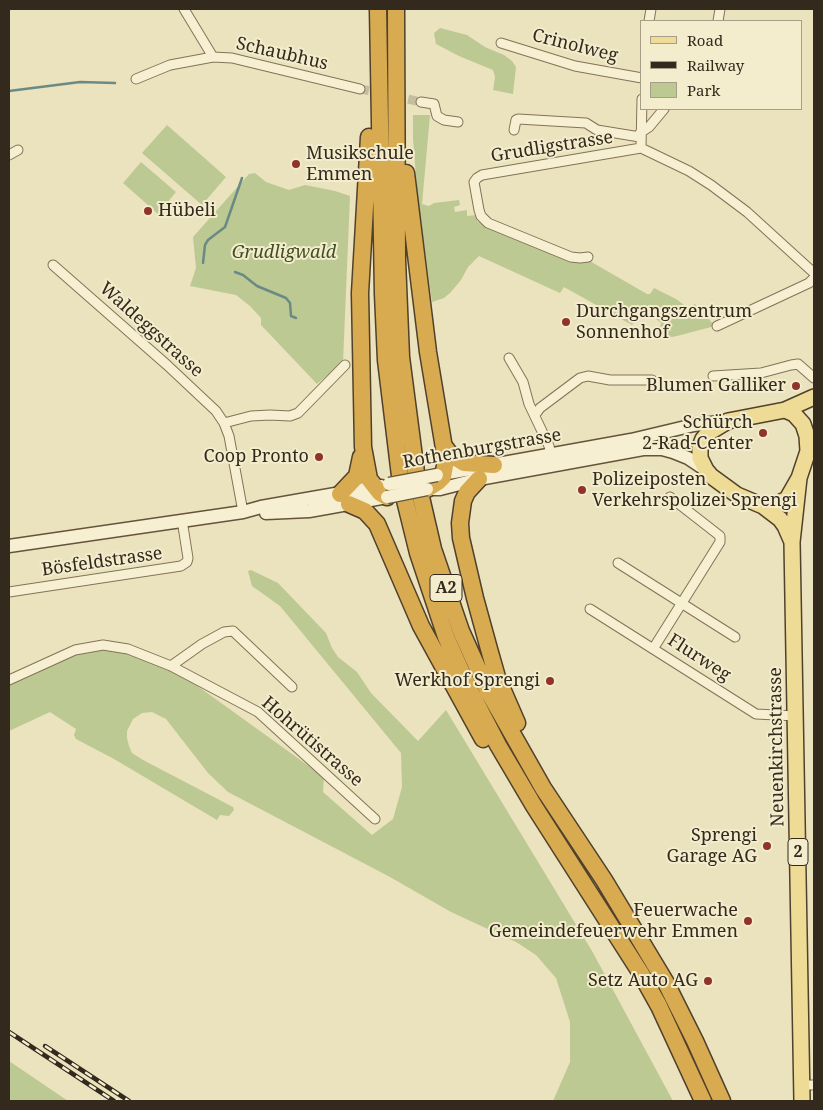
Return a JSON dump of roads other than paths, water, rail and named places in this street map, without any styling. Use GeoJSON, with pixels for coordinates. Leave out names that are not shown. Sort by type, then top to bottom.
{"type":"FeatureCollection","features":[{"type":"Feature","properties":{"kind":"highway","name":"A2"},"geometry":{"type":"LineString","coordinates":[[378,9],[386,360],[402,484],[409,519],[425,578],[446,637],[498,745],[534,806],[640,972],[704,1101]]}},
{"type":"Feature","properties":{"kind":"highway","name":"A2"},"geometry":{"type":"LineString","coordinates":[[396,9],[397,260],[401,357],[414,463],[427,526],[441,575],[461,631],[484,684],[543,788],[604,880],[666,983],[722,1101]]}},
{"type":"Feature","properties":{"kind":"highway"},"geometry":{"type":"LineString","coordinates":[[402,9],[404,150],[407,182],[428,352],[446,460],[437,482]]}},
{"type":"Feature","properties":{"kind":"highway"},"geometry":{"type":"LineString","coordinates":[[379,85],[370,99],[368,168],[361,270],[363,448],[368,475],[383,490],[377,508],[378,524],[405,590],[435,653],[490,752],[534,806]]}},
{"type":"Feature","properties":{"kind":"highway"},"geometry":{"type":"LineString","coordinates":[[444,446],[450,454],[464,463],[494,465]]}},
{"type":"Feature","properties":{"kind":"highway"},"geometry":{"type":"LineString","coordinates":[[363,448],[358,474],[345,499],[365,512],[378,524]]}},
{"type":"Feature","properties":{"kind":"highway"},"geometry":{"type":"LineString","coordinates":[[479,479],[463,501],[460,531],[475,598],[497,677],[527,745],[593,854],[604,880]]}},
{"type":"Feature","properties":{"kind":"main road"},"geometry":{"type":"LineString","coordinates":[[789,408],[814,397]]}},
{"type":"Feature","properties":{"kind":"main road"},"geometry":{"type":"LineString","coordinates":[[706,470],[700,455],[703,439],[713,429],[728,422],[789,408],[814,407]]}},
{"type":"Feature","properties":{"kind":"main road"},"geometry":{"type":"LineString","coordinates":[[789,408],[803,424],[811,445]]}},
{"type":"Feature","properties":{"kind":"main road","name":"Rothenburgstrasse"},"geometry":{"type":"LineString","coordinates":[[9,546],[243,512],[298,512],[383,490],[437,482],[479,479],[694,426],[728,422]]}},
{"type":"Feature","properties":{"kind":"main road","name":"2"},"geometry":{"type":"LineString","coordinates":[[792,542],[799,478],[811,445]]}},
{"type":"Feature","properties":{"kind":"main road","name":"Rothenburgstrasse"},"geometry":{"type":"LineString","coordinates":[[437,482],[494,465],[634,450],[657,449],[682,455],[706,470]]}},
{"type":"Feature","properties":{"kind":"main road","name":"2"},"geometry":{"type":"LineString","coordinates":[[706,470],[715,480],[737,495],[763,506],[780,519],[792,542]]}},
{"type":"Feature","properties":{"kind":"main road"},"geometry":{"type":"LineString","coordinates":[[763,506],[774,505],[787,498],[799,478]]}},
{"type":"Feature","properties":{"kind":"main road","name":"Neuenkirchstrasse"},"geometry":{"type":"LineString","coordinates":[[792,542],[808,1085],[802,1101]]}},
{"type":"Feature","properties":{"kind":"street","name":"Schaubhus"},"geometry":{"type":"LineString","coordinates":[[184,9],[213,57]]}},
{"type":"Feature","properties":{"kind":"street","name":"Crinolweg"},"geometry":{"type":"LineString","coordinates":[[500,43],[575,66],[640,78]]}},
{"type":"Feature","properties":{"kind":"street","name":"Schaubhus"},"geometry":{"type":"LineString","coordinates":[[136,79],[170,65],[213,57],[232,58],[360,89]]}},
{"type":"Feature","properties":{"kind":"street"},"geometry":{"type":"LineString","coordinates":[[421,102],[434,104],[438,116],[444,120],[458,122]]}},
{"type":"Feature","properties":{"kind":"street"},"geometry":{"type":"LineString","coordinates":[[641,110],[641,148],[689,171],[711,185],[747,212],[814,273]]}},
{"type":"Feature","properties":{"kind":"street"},"geometry":{"type":"LineString","coordinates":[[514,130],[516,120],[518,119],[586,124],[597,130],[640,135],[663,110]]}},
{"type":"Feature","properties":{"kind":"street","name":"Grudligstrasse"},"geometry":{"type":"LineString","coordinates":[[588,257],[571,257],[488,223],[479,210],[474,182],[482,175],[641,148]]}},
{"type":"Feature","properties":{"kind":"street"},"geometry":{"type":"LineString","coordinates":[[9,155],[18,150]]}},
{"type":"Feature","properties":{"kind":"street","name":"Waldeggstrasse"},"geometry":{"type":"LineString","coordinates":[[53,265],[211,406],[224,423],[231,448],[243,512]]}},
{"type":"Feature","properties":{"kind":"street"},"geometry":{"type":"LineString","coordinates":[[718,326],[809,283],[814,278]]}},
{"type":"Feature","properties":{"kind":"street"},"geometry":{"type":"LineString","coordinates":[[510,358],[523,382],[536,422],[548,443],[552,460]]}},
{"type":"Feature","properties":{"kind":"street"},"geometry":{"type":"LineString","coordinates":[[713,376],[761,374],[791,364],[798,364],[814,378]]}},
{"type":"Feature","properties":{"kind":"street"},"geometry":{"type":"LineString","coordinates":[[224,423],[251,416],[270,414],[290,416],[298,413],[345,365]]}},
{"type":"Feature","properties":{"kind":"street"},"geometry":{"type":"LineString","coordinates":[[535,415],[540,408],[580,378],[588,376],[610,380],[652,380]]}},
{"type":"Feature","properties":{"kind":"street"},"geometry":{"type":"LineString","coordinates":[[654,649],[720,542],[720,538],[670,497]]}},
{"type":"Feature","properties":{"kind":"street","name":"Bösfeldstrasse"},"geometry":{"type":"LineString","coordinates":[[9,592],[181,566],[187,562],[188,558],[182,520]]}},
{"type":"Feature","properties":{"kind":"street"},"geometry":{"type":"LineString","coordinates":[[618,563],[735,637]]}},
{"type":"Feature","properties":{"kind":"street","name":"Flurweg"},"geometry":{"type":"LineString","coordinates":[[590,609],[756,714],[796,716]]}},
{"type":"Feature","properties":{"kind":"street","name":"Hohrütistrasse"},"geometry":{"type":"LineString","coordinates":[[171,666],[202,644],[224,632],[233,631],[292,687]]}},
{"type":"Feature","properties":{"kind":"street","name":"Hohrütistrasse"},"geometry":{"type":"LineString","coordinates":[[9,680],[75,650],[103,645],[128,649],[171,666],[258,712],[376,819]]}},
{"type":"Feature","properties":{"kind":"waterway"},"geometry":{"type":"LineString","coordinates":[[9,91],[80,82],[115,83]]}},
{"type":"Feature","properties":{"kind":"waterway"},"geometry":{"type":"LineString","coordinates":[[203,263],[205,245],[208,240],[225,227],[242,178]]}},
{"type":"Feature","properties":{"kind":"waterway"},"geometry":{"type":"LineString","coordinates":[[235,272],[243,275],[257,286],[286,298],[290,303],[291,316],[296,318]]}},
{"type":"Feature","properties":{"kind":"tunnel"},"geometry":{"type":"LineString","coordinates":[[360,89],[382,93]]}},
{"type":"Feature","properties":{"kind":"tunnel"},"geometry":{"type":"LineString","coordinates":[[395,96],[421,102]]}},
{"type":"Feature","properties":{"kind":"railway"},"geometry":{"type":"LineString","coordinates":[[9,1032],[114,1101]]}},
{"type":"Feature","properties":{"kind":"railway"},"geometry":{"type":"LineString","coordinates":[[45,1046],[129,1101]]}},
{"type":"Feature","properties":{"kind":"place","name":"Musikschule Emmen"},"geometry":{"type":"Point","coordinates":[296,164]}},
{"type":"Feature","properties":{"kind":"place","name":"Hübeli"},"geometry":{"type":"Point","coordinates":[148,211]}},
{"type":"Feature","properties":{"kind":"place","name":"Durchgangszentrum Sonnenhof"},"geometry":{"type":"Point","coordinates":[566,322]}},
{"type":"Feature","properties":{"kind":"place","name":"Blumen Galliker"},"geometry":{"type":"Point","coordinates":[796,386]}},
{"type":"Feature","properties":{"kind":"place","name":"Schürch 2-Rad-Center"},"geometry":{"type":"Point","coordinates":[763,433]}},
{"type":"Feature","properties":{"kind":"place","name":"Coop Pronto"},"geometry":{"type":"Point","coordinates":[319,457]}},
{"type":"Feature","properties":{"kind":"place","name":"Polizeiposten Verkehrspolizei Sprengi"},"geometry":{"type":"Point","coordinates":[582,490]}},
{"type":"Feature","properties":{"kind":"place","name":"Werkhof Sprengi"},"geometry":{"type":"Point","coordinates":[550,681]}},
{"type":"Feature","properties":{"kind":"place","name":"Sprengi Garage AG"},"geometry":{"type":"Point","coordinates":[767,846]}},
{"type":"Feature","properties":{"kind":"place","name":"Feuerwache Gemeindefeuerwehr Emmen"},"geometry":{"type":"Point","coordinates":[748,921]}},
{"type":"Feature","properties":{"kind":"place","name":"Setz Auto AG"},"geometry":{"type":"Point","coordinates":[708,981]}},
{"type":"Feature","properties":{"kind":"park label","name":"Grudligwald"},"geometry":{"type":"Point","coordinates":[284,253]}}]}
